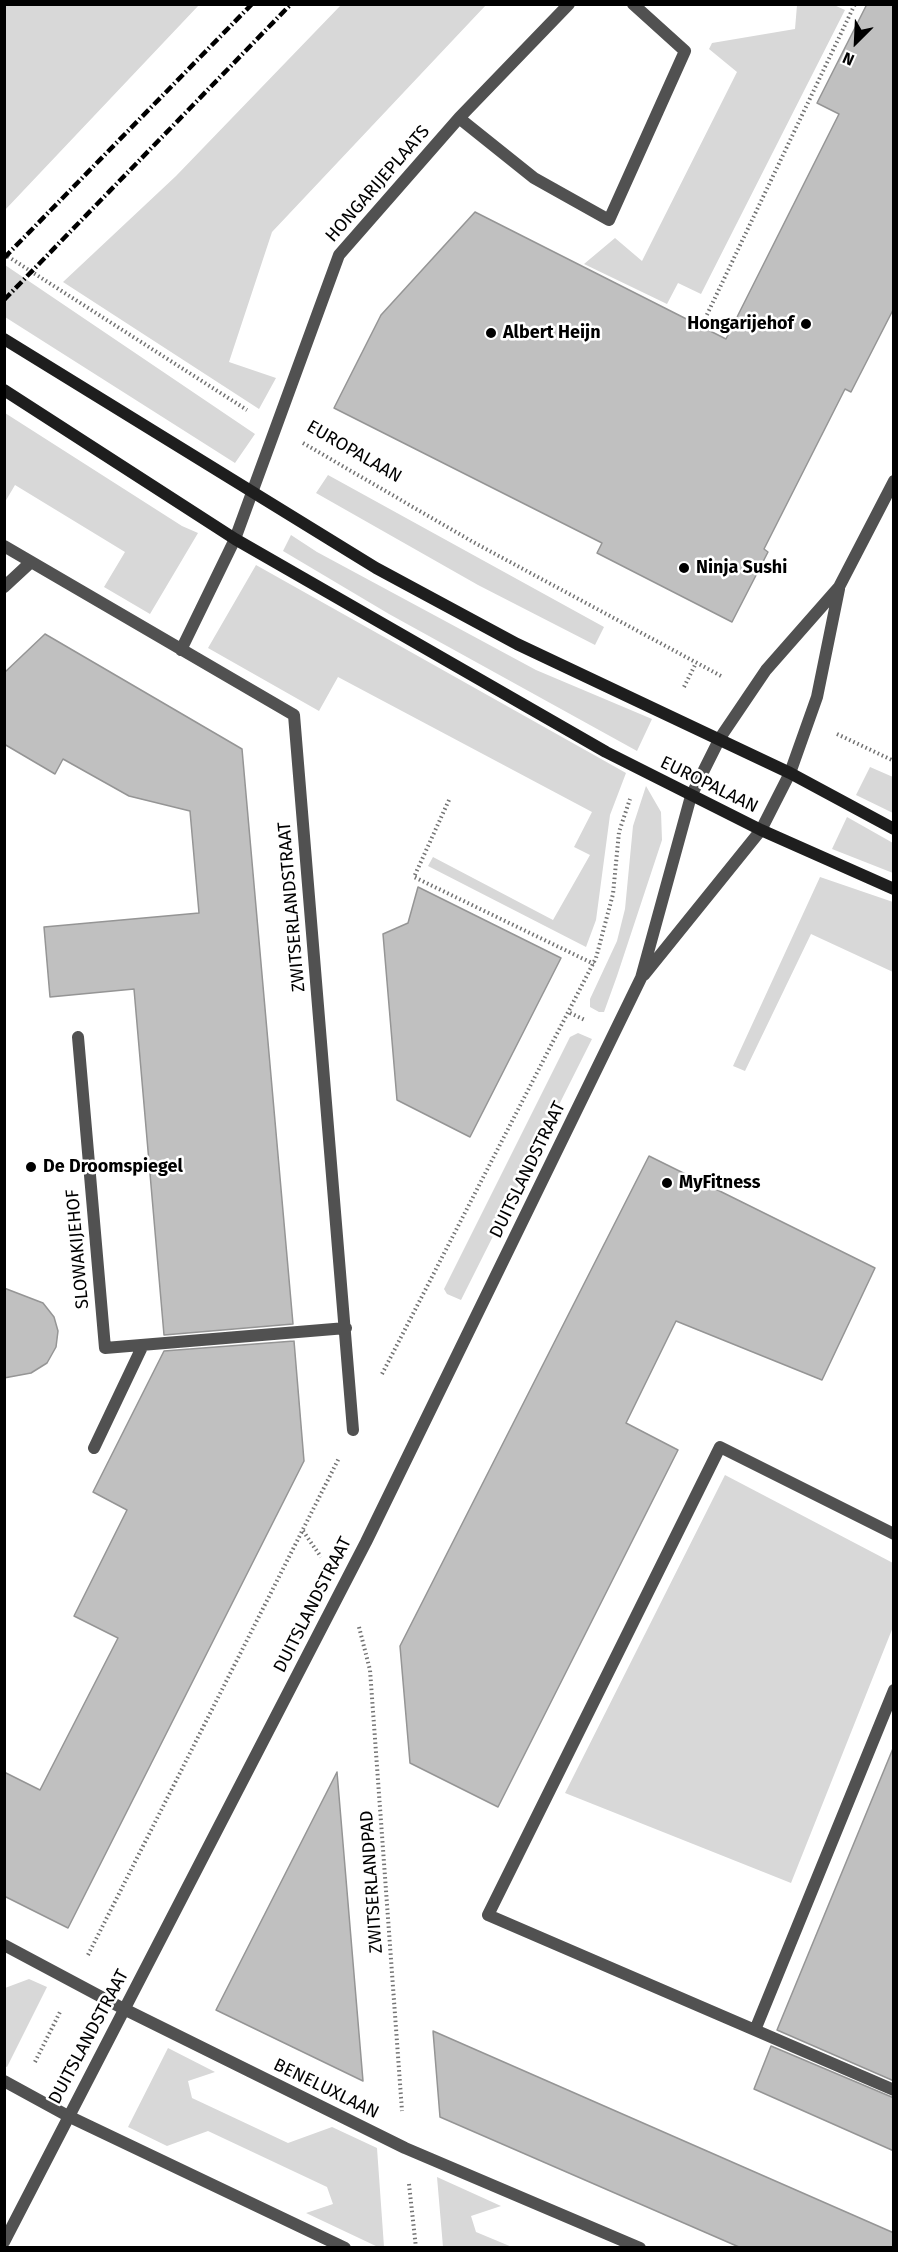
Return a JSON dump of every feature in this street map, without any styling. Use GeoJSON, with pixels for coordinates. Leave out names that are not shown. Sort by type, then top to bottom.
{"type":"FeatureCollection","features":[{"type":"Feature","properties":{"kind":"street","name":"HONGARIJEPLAATS"},"geometry":{"type":"LineString","coordinates":[[252,494],[339,255],[459,118],[569,4]]}},
{"type":"Feature","properties":{"kind":"street"},"geometry":{"type":"LineString","coordinates":[[459,118],[534,178],[609,220],[685,51],[633,4]]}},
{"type":"Feature","properties":{"kind":"street"},"geometry":{"type":"LineString","coordinates":[[4,339],[252,494],[376,568],[517,644],[720,738],[894,830]]}},
{"type":"Feature","properties":{"kind":"street","name":"EUROPALAAN"},"geometry":{"type":"LineString","coordinates":[[4,390],[235,539],[596,746],[761,830],[894,889]]}},
{"type":"Feature","properties":{"kind":"street"},"geometry":{"type":"LineString","coordinates":[[839,587],[894,481]]}},
{"type":"Feature","properties":{"kind":"street"},"geometry":{"type":"LineString","coordinates":[[181,650],[235,539],[252,494]]}},
{"type":"Feature","properties":{"kind":"street","name":"ZWITSERLANDSTRAAT"},"geometry":{"type":"LineString","coordinates":[[4,546],[294,715],[353,1430]]}},
{"type":"Feature","properties":{"kind":"street"},"geometry":{"type":"LineString","coordinates":[[4,586],[31,562]]}},
{"type":"Feature","properties":{"kind":"street","name":"DUITSLANDSTRAAT"},"geometry":{"type":"LineString","coordinates":[[641,978],[761,830],[790,773],[818,697],[839,587]]}},
{"type":"Feature","properties":{"kind":"street","name":"DUITSLANDSTRAAT"},"geometry":{"type":"LineString","coordinates":[[4,2242],[342,1587],[641,978],[691,796],[720,738],[766,670],[839,587]]}},
{"type":"Feature","properties":{"kind":"street","name":"SLOWAKIJEHOF"},"geometry":{"type":"LineString","coordinates":[[78,1037],[105,1348],[346,1328]]}},
{"type":"Feature","properties":{"kind":"street"},"geometry":{"type":"LineString","coordinates":[[94,1448],[143,1345]]}},
{"type":"Feature","properties":{"kind":"street"},"geometry":{"type":"LineString","coordinates":[[894,1534],[720,1447],[488,1915],[894,2090]]}},
{"type":"Feature","properties":{"kind":"street"},"geometry":{"type":"LineString","coordinates":[[754,2030],[894,1690]]}},
{"type":"Feature","properties":{"kind":"street","name":"BENELUXLAAN"},"geometry":{"type":"LineString","coordinates":[[4,1946],[124,2009],[405,2148],[640,2247]]}},
{"type":"Feature","properties":{"kind":"street"},"geometry":{"type":"LineString","coordinates":[[4,2082],[68,2116],[345,2247]]}},
{"type":"Feature","properties":{"kind":"path"},"geometry":{"type":"LineString","coordinates":[[703,324],[855,4]]}},
{"type":"Feature","properties":{"kind":"path","name":"EUROPALAAN"},"geometry":{"type":"LineString","coordinates":[[4,254],[276,428],[473,542],[696,663]]}},
{"type":"Feature","properties":{"kind":"path"},"geometry":{"type":"LineString","coordinates":[[809,719],[894,761]]}},
{"type":"Feature","properties":{"kind":"path"},"geometry":{"type":"LineString","coordinates":[[449,800],[414,877],[594,964]]}},
{"type":"Feature","properties":{"kind":"path","name":"ZWITSERLANDPAD"},"geometry":{"type":"LineString","coordinates":[[303,1531],[342,1587],[363,1636],[370,1670],[405,2148],[416,2247]]}},
{"type":"Feature","properties":{"kind":"shaded area"},"geometry":{"type":"Polygon","coordinates":[[[4,5],[199,5],[5,210],[4,5]]]}},
{"type":"Feature","properties":{"kind":"shaded area"},"geometry":{"type":"Polygon","coordinates":[[[341,5],[486,5],[272,232],[229,362],[276,378],[259,409],[63,282],[176,176],[341,5]]]}},
{"type":"Feature","properties":{"kind":"shaded area"},"geometry":{"type":"Polygon","coordinates":[[[797,5],[834,5],[845,10],[701,294],[678,283],[667,304],[584,264],[615,238],[642,261],[737,72],[709,49],[712,43],[795,29],[797,5]]]}},
{"type":"Feature","properties":{"kind":"shaded area"},"geometry":{"type":"Polygon","coordinates":[[[5,265],[255,434],[235,463],[5,317],[5,265]]]}},
{"type":"Feature","properties":{"kind":"shaded area"},"geometry":{"type":"Polygon","coordinates":[[[5,413],[182,526],[198,533],[150,614],[104,587],[125,552],[15,485],[5,502],[5,413]]]}},
{"type":"Feature","properties":{"kind":"shaded area"},"geometry":{"type":"Polygon","coordinates":[[[328,475],[604,627],[595,645],[478,585],[316,493],[328,475]]]}},
{"type":"Feature","properties":{"kind":"shaded area"},"geometry":{"type":"Polygon","coordinates":[[[291,535],[317,552],[536,670],[652,719],[637,751],[389,614],[283,551],[291,535]]]}},
{"type":"Feature","properties":{"kind":"shaded area"},"geometry":{"type":"Polygon","coordinates":[[[256,565],[626,773],[610,815],[596,920],[586,947],[428,866],[433,857],[553,920],[590,855],[574,847],[592,812],[338,677],[319,711],[208,648],[256,565]]]}},
{"type":"Feature","properties":{"kind":"shaded area"},"geometry":{"type":"Polygon","coordinates":[[[870,767],[893,777],[893,813],[856,795],[870,767]]]}},
{"type":"Feature","properties":{"kind":"shaded area"},"geometry":{"type":"Polygon","coordinates":[[[646,786],[661,812],[662,840],[604,1012],[599,1012],[590,1007],[590,999],[617,941],[625,909],[633,826],[646,786]]]}},
{"type":"Feature","properties":{"kind":"shaded area"},"geometry":{"type":"Polygon","coordinates":[[[847,817],[893,843],[893,873],[832,849],[847,817]]]}},
{"type":"Feature","properties":{"kind":"shaded area"},"geometry":{"type":"Polygon","coordinates":[[[820,877],[893,902],[893,972],[811,934],[745,1071],[733,1066],[820,877]]]}},
{"type":"Feature","properties":{"kind":"shaded area"},"geometry":{"type":"Polygon","coordinates":[[[578,1033],[592,1039],[461,1300],[447,1294],[444,1289],[570,1037],[578,1033]]]}},
{"type":"Feature","properties":{"kind":"shaded area"},"geometry":{"type":"Polygon","coordinates":[[[725,1475],[893,1563],[893,1627],[791,1883],[565,1793],[725,1475]]]}},
{"type":"Feature","properties":{"kind":"shaded area"},"geometry":{"type":"Polygon","coordinates":[[[29,1979],[47,1987],[7,2067],[4,2066],[5,1988],[29,1979]]]}},
{"type":"Feature","properties":{"kind":"shaded area"},"geometry":{"type":"Polygon","coordinates":[[[168,2048],[215,2072],[188,2081],[192,2098],[288,2143],[332,2127],[377,2148],[384,2247],[378,2247],[306,2213],[333,2204],[327,2187],[208,2131],[167,2146],[128,2127],[168,2048]]]}},
{"type":"Feature","properties":{"kind":"shaded area"},"geometry":{"type":"Polygon","coordinates":[[[437,2177],[501,2206],[471,2216],[476,2232],[512,2247],[443,2247],[437,2177]]]}},
{"type":"Feature","properties":{"kind":"building"},"geometry":{"type":"Polygon","coordinates":[[[867,4],[894,4],[894,308],[851,392],[845,389],[764,549],[768,552],[732,622],[597,553],[602,543],[334,408],[381,315],[475,212],[726,339],[839,114],[817,103],[867,4]]]}},
{"type":"Feature","properties":{"kind":"building"},"geometry":{"type":"Polygon","coordinates":[[[45,634],[242,749],[293,1324],[164,1335],[134,989],[50,997],[44,927],[199,913],[190,811],[129,796],[63,759],[55,774],[4,744],[4,673],[45,634]]]}},
{"type":"Feature","properties":{"kind":"building"},"geometry":{"type":"Polygon","coordinates":[[[418,887],[561,958],[470,1137],[397,1100],[383,934],[408,923],[418,887]]]}},
{"type":"Feature","properties":{"kind":"building"},"geometry":{"type":"Polygon","coordinates":[[[649,1156],[875,1268],[822,1380],[676,1321],[626,1423],[678,1450],[498,1807],[410,1763],[400,1646],[649,1156]]]}},
{"type":"Feature","properties":{"kind":"building"},"geometry":{"type":"Polygon","coordinates":[[[4,1288],[43,1303],[54,1317],[58,1331],[56,1347],[47,1363],[31,1373],[4,1378],[4,1288]]]}},
{"type":"Feature","properties":{"kind":"building"},"geometry":{"type":"Polygon","coordinates":[[[294,1341],[304,1461],[68,1928],[4,1896],[4,1772],[40,1790],[118,1638],[74,1616],[127,1510],[93,1492],[164,1351],[294,1341]]]}},
{"type":"Feature","properties":{"kind":"building"},"geometry":{"type":"Polygon","coordinates":[[[894,1746],[894,2081],[777,2030],[894,1746]]]}},
{"type":"Feature","properties":{"kind":"building"},"geometry":{"type":"Polygon","coordinates":[[[337,1772],[363,2081],[216,2010],[337,1772]]]}},
{"type":"Feature","properties":{"kind":"building"},"geometry":{"type":"Polygon","coordinates":[[[433,2031],[894,2233],[894,2247],[739,2247],[440,2117],[433,2031]]]}},
{"type":"Feature","properties":{"kind":"building"},"geometry":{"type":"Polygon","coordinates":[[[771,2046],[894,2098],[894,2151],[754,2089],[771,2046]]]}},
{"type":"Feature","properties":{"kind":"railway"},"geometry":{"type":"LineString","coordinates":[[4,258],[252,4]]}},
{"type":"Feature","properties":{"kind":"railway"},"geometry":{"type":"LineString","coordinates":[[4,300],[291,4]]}},
{"type":"Feature","properties":{"kind":"place","name":"Hongarijehof"},"geometry":{"type":"Point","coordinates":[806,324]}},
{"type":"Feature","properties":{"kind":"place","name":"Albert Heijn"},"geometry":{"type":"Point","coordinates":[491,333]}},
{"type":"Feature","properties":{"kind":"place","name":"Ninja Sushi"},"geometry":{"type":"Point","coordinates":[684,568]}},
{"type":"Feature","properties":{"kind":"place","name":"De Droomspiegel"},"geometry":{"type":"Point","coordinates":[31,1167]}},
{"type":"Feature","properties":{"kind":"place","name":"MyFitness"},"geometry":{"type":"Point","coordinates":[667,1183]}}]}
